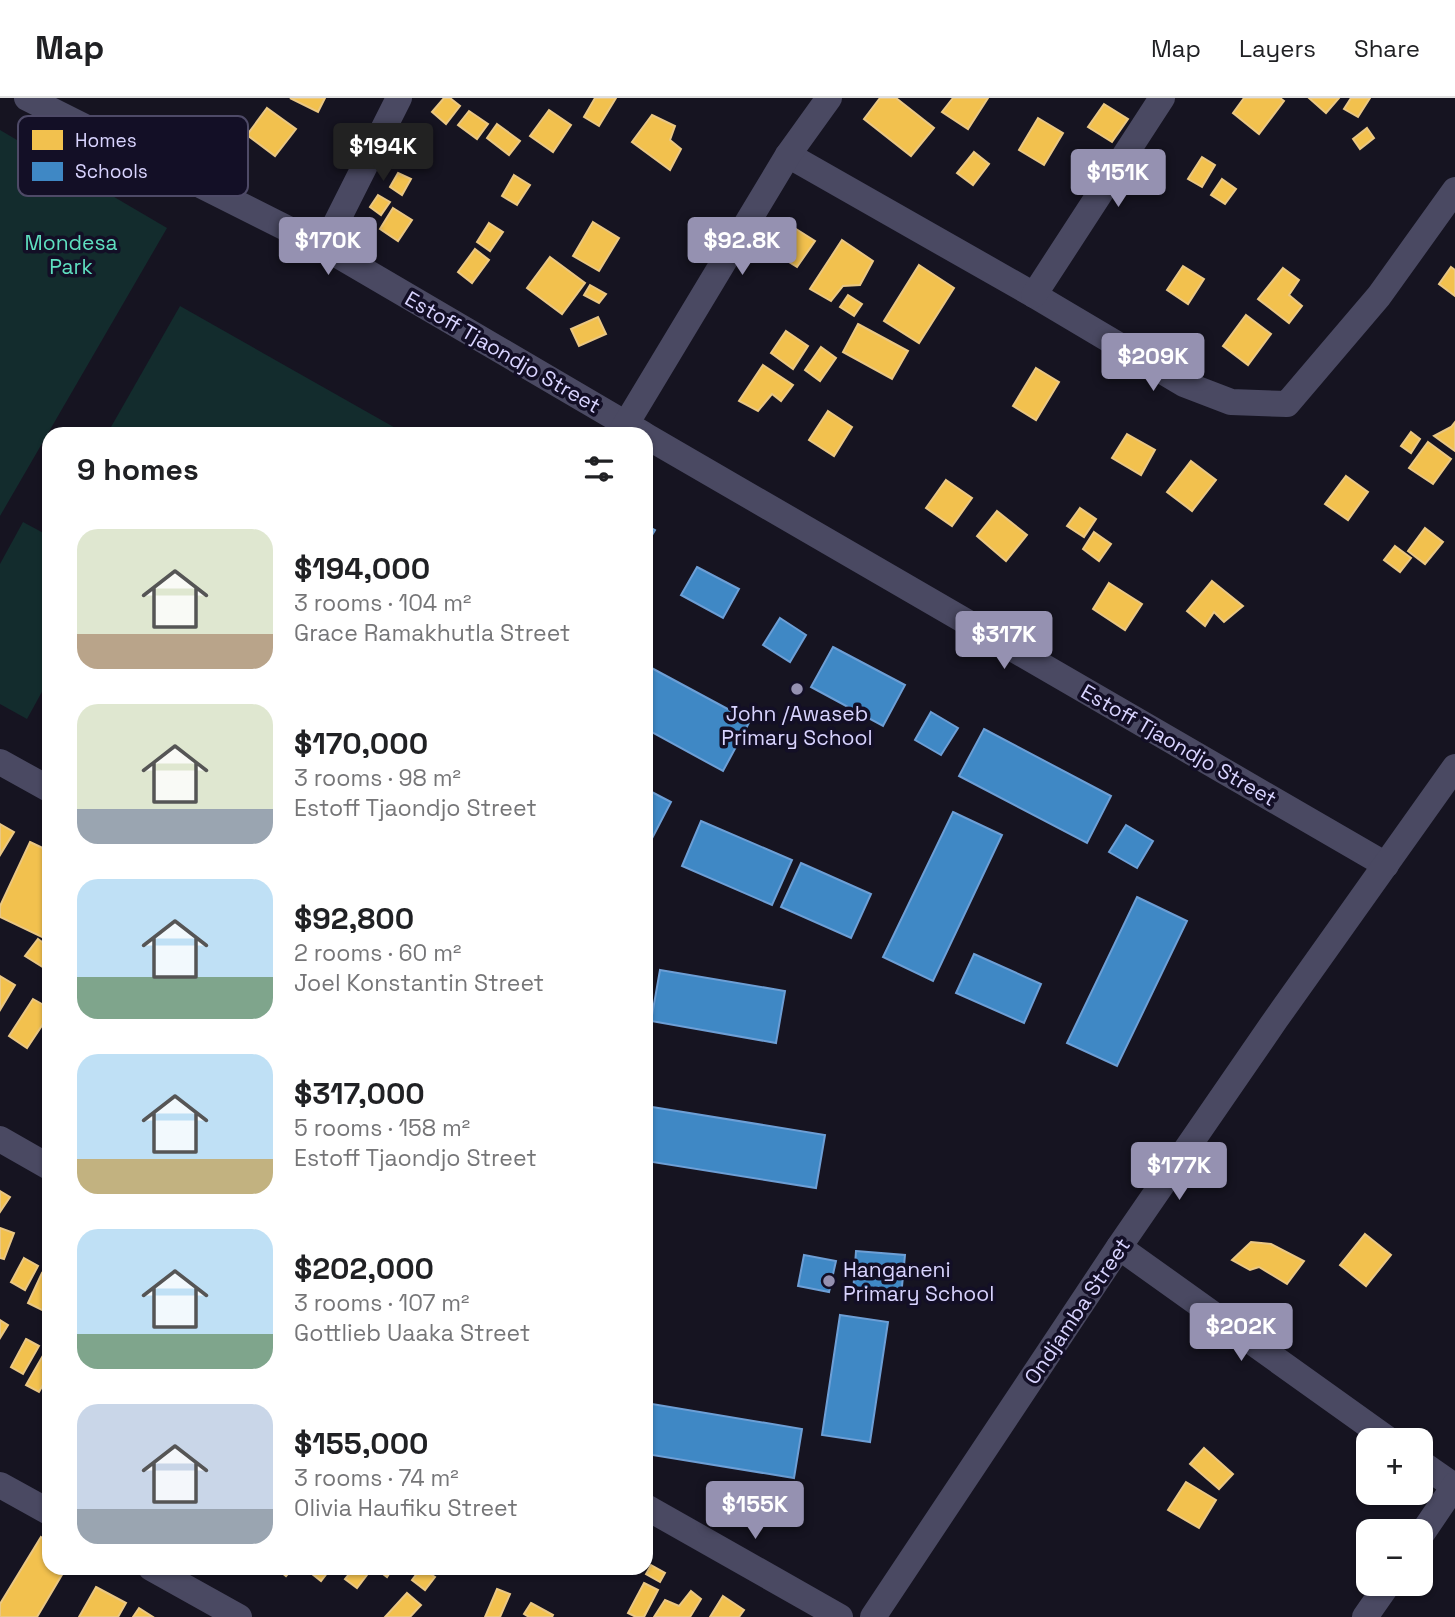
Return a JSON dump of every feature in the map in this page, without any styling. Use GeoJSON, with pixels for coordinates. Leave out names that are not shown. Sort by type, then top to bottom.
{"type":"FeatureCollection","features":[{"type":"Feature","properties":{"kind":"street"},"geometry":{"type":"LineString","coordinates":[[324,247],[400,98]]}},
{"type":"Feature","properties":{"kind":"street"},"geometry":{"type":"LineString","coordinates":[[637,427],[788,155],[829,98]]}},
{"type":"Feature","properties":{"kind":"street"},"geometry":{"type":"LineString","coordinates":[[1034,295],[1163,98]]}},
{"type":"Feature","properties":{"kind":"street","name":"Estoff Tjaondjo Street"},"geometry":{"type":"LineString","coordinates":[[40,101],[69,116]]}},
{"type":"Feature","properties":{"kind":"street"},"geometry":{"type":"LineString","coordinates":[[788,155],[1184,384],[1231,402],[1287,404],[1379,296],[1455,190]]}},
{"type":"Feature","properties":{"kind":"street","name":"Estoff Tjaondjo Street"},"geometry":{"type":"LineString","coordinates":[[225,196],[324,247],[626,427]]}},
{"type":"Feature","properties":{"kind":"street","name":"Estoff Tjaondjo Street"},"geometry":{"type":"LineString","coordinates":[[653,443],[1386,865]]}},
{"type":"Feature","properties":{"kind":"street"},"geometry":{"type":"LineString","coordinates":[[0,762],[42,785]]}},
{"type":"Feature","properties":{"kind":"street","name":"Ondjamba Street"},"geometry":{"type":"LineString","coordinates":[[873,1617],[1119,1247],[1276,1019],[1455,767]]}},
{"type":"Feature","properties":{"kind":"street"},"geometry":{"type":"LineString","coordinates":[[0,1139],[42,1163]]}},
{"type":"Feature","properties":{"kind":"street"},"geometry":{"type":"LineString","coordinates":[[1119,1247],[1372,1428]]}},
{"type":"Feature","properties":{"kind":"street"},"geometry":{"type":"LineString","coordinates":[[1432,1519],[1454,1486],[1433,1471]]}},
{"type":"Feature","properties":{"kind":"street"},"geometry":{"type":"LineString","coordinates":[[0,1485],[42,1508]]}},
{"type":"Feature","properties":{"kind":"street"},"geometry":{"type":"LineString","coordinates":[[653,1511],[840,1617]]}},
{"type":"Feature","properties":{"kind":"street"},"geometry":{"type":"LineString","coordinates":[[163,1575],[239,1617]]}},
{"type":"Feature","properties":{"kind":"street"},"geometry":{"type":"LineString","coordinates":[[1365,1617],[1380,1596]]}},
{"type":"Feature","properties":{"kind":"green space","name":"Mondesa Park"},"geometry":{"type":"Polygon","coordinates":[[[0,130],[18,141],[18,196],[112,196],[167,228],[52,427],[42,427],[42,444],[0,516],[0,130]]]}},
{"type":"Feature","properties":{"kind":"green space"},"geometry":{"type":"Polygon","coordinates":[[[180,306],[394,427],[111,427],[180,306]]]}},
{"type":"Feature","properties":{"kind":"green space"},"geometry":{"type":"Polygon","coordinates":[[[23,522],[42,532],[42,692],[27,719],[0,704],[0,564],[23,522]]]}},
{"type":"Feature","properties":{"kind":"building: Homes"},"geometry":{"type":"Polygon","coordinates":[[[290,98],[325,98],[318,112],[290,98]]]}},
{"type":"Feature","properties":{"kind":"building: Homes"},"geometry":{"type":"Polygon","coordinates":[[[444,98],[450,98],[460,106],[446,124],[432,112],[444,98]]]}},
{"type":"Feature","properties":{"kind":"building: Homes"},"geometry":{"type":"Polygon","coordinates":[[[595,98],[616,98],[599,126],[584,117],[595,98]]]}},
{"type":"Feature","properties":{"kind":"building: Homes"},"geometry":{"type":"Polygon","coordinates":[[[880,98],[896,98],[934,128],[911,156],[864,119],[880,98]]]}},
{"type":"Feature","properties":{"kind":"building: Homes"},"geometry":{"type":"Polygon","coordinates":[[[953,98],[988,98],[968,129],[942,112],[953,98]]]}},
{"type":"Feature","properties":{"kind":"building: Homes"},"geometry":{"type":"Polygon","coordinates":[[[1244,98],[1280,98],[1284,101],[1259,134],[1233,113],[1244,98]]]}},
{"type":"Feature","properties":{"kind":"building: Homes"},"geometry":{"type":"Polygon","coordinates":[[[1309,98],[1339,98],[1326,113],[1309,98]]]}},
{"type":"Feature","properties":{"kind":"building: Homes"},"geometry":{"type":"Polygon","coordinates":[[[1351,98],[1370,98],[1358,117],[1344,109],[1351,98]]]}},
{"type":"Feature","properties":{"kind":"building: Homes"},"geometry":{"type":"Polygon","coordinates":[[[1104,104],[1128,119],[1112,142],[1088,127],[1104,104]]]}},
{"type":"Feature","properties":{"kind":"building: Homes"},"geometry":{"type":"Polygon","coordinates":[[[267,108],[296,129],[275,156],[248,134],[267,108]]]}},
{"type":"Feature","properties":{"kind":"building: Homes"},"geometry":{"type":"Polygon","coordinates":[[[549,110],[571,125],[553,152],[530,136],[549,110]]]}},
{"type":"Feature","properties":{"kind":"building: Homes"},"geometry":{"type":"Polygon","coordinates":[[[469,111],[488,124],[477,139],[458,125],[469,111]]]}},
{"type":"Feature","properties":{"kind":"building: Homes"},"geometry":{"type":"Polygon","coordinates":[[[652,115],[675,126],[670,140],[681,149],[670,170],[632,142],[652,115]]]}},
{"type":"Feature","properties":{"kind":"building: Homes"},"geometry":{"type":"Polygon","coordinates":[[[1038,118],[1063,133],[1044,165],[1019,150],[1038,118]]]}},
{"type":"Feature","properties":{"kind":"building: Homes"},"geometry":{"type":"Polygon","coordinates":[[[497,124],[520,141],[509,155],[487,138],[497,124]]]}},
{"type":"Feature","properties":{"kind":"building: Homes"},"geometry":{"type":"Polygon","coordinates":[[[1367,128],[1374,138],[1360,149],[1353,139],[1367,128]]]}},
{"type":"Feature","properties":{"kind":"building: Homes"},"geometry":{"type":"Polygon","coordinates":[[[974,152],[989,164],[973,185],[957,173],[974,152]]]}},
{"type":"Feature","properties":{"kind":"building: Homes"},"geometry":{"type":"Polygon","coordinates":[[[1202,157],[1215,165],[1202,187],[1188,179],[1202,157]]]}},
{"type":"Feature","properties":{"kind":"building: Homes"},"geometry":{"type":"Polygon","coordinates":[[[398,173],[411,179],[402,195],[390,187],[398,173]]]}},
{"type":"Feature","properties":{"kind":"building: Homes"},"geometry":{"type":"Polygon","coordinates":[[[514,175],[530,185],[517,205],[502,196],[514,175]]]}},
{"type":"Feature","properties":{"kind":"building: Homes"},"geometry":{"type":"Polygon","coordinates":[[[1222,179],[1236,189],[1225,204],[1211,195],[1222,179]]]}},
{"type":"Feature","properties":{"kind":"building: Homes"},"geometry":{"type":"Polygon","coordinates":[[[378,195],[390,202],[381,215],[370,207],[378,195]]]}},
{"type":"Feature","properties":{"kind":"building: Homes"},"geometry":{"type":"Polygon","coordinates":[[[393,208],[412,220],[398,241],[380,229],[393,208]]]}},
{"type":"Feature","properties":{"kind":"building: Homes"},"geometry":{"type":"Polygon","coordinates":[[[593,222],[619,238],[599,271],[573,256],[593,222]]]}},
{"type":"Feature","properties":{"kind":"building: Homes"},"geometry":{"type":"Polygon","coordinates":[[[785,222],[815,241],[797,267],[768,249],[785,222]]]}},
{"type":"Feature","properties":{"kind":"building: Homes"},"geometry":{"type":"Polygon","coordinates":[[[489,223],[503,232],[490,251],[477,242],[489,223]]]}},
{"type":"Feature","properties":{"kind":"building: Homes"},"geometry":{"type":"Polygon","coordinates":[[[842,240],[873,261],[860,285],[843,286],[831,301],[810,289],[842,240]]]}},
{"type":"Feature","properties":{"kind":"building: Homes"},"geometry":{"type":"Polygon","coordinates":[[[475,249],[489,260],[472,283],[458,272],[475,249]]]}},
{"type":"Feature","properties":{"kind":"building: Homes"},"geometry":{"type":"Polygon","coordinates":[[[550,257],[585,283],[562,314],[527,288],[550,257]]]}},
{"type":"Feature","properties":{"kind":"building: Homes"},"geometry":{"type":"Polygon","coordinates":[[[919,265],[954,288],[919,343],[884,321],[919,265]]]}},
{"type":"Feature","properties":{"kind":"building: Homes"},"geometry":{"type":"Polygon","coordinates":[[[1183,266],[1204,279],[1188,304],[1167,290],[1183,266]]]}},
{"type":"Feature","properties":{"kind":"building: Homes"},"geometry":{"type":"Polygon","coordinates":[[[1451,267],[1455,270],[1455,296],[1439,284],[1451,267]]]}},
{"type":"Feature","properties":{"kind":"building: Homes"},"geometry":{"type":"Polygon","coordinates":[[[1283,268],[1299,280],[1289,295],[1302,306],[1289,323],[1258,299],[1283,268]]]}},
{"type":"Feature","properties":{"kind":"building: Homes"},"geometry":{"type":"Polygon","coordinates":[[[590,285],[606,294],[599,303],[584,295],[590,285]]]}},
{"type":"Feature","properties":{"kind":"building: Homes"},"geometry":{"type":"Polygon","coordinates":[[[848,295],[862,304],[854,316],[840,307],[848,295]]]}},
{"type":"Feature","properties":{"kind":"building: Homes"},"geometry":{"type":"Polygon","coordinates":[[[1246,315],[1271,334],[1248,365],[1223,346],[1246,315]]]}},
{"type":"Feature","properties":{"kind":"building: Homes"},"geometry":{"type":"Polygon","coordinates":[[[598,317],[606,334],[579,346],[571,329],[598,317]]]}},
{"type":"Feature","properties":{"kind":"building: Homes"},"geometry":{"type":"Polygon","coordinates":[[[858,324],[908,351],[892,379],[843,352],[858,324]]]}},
{"type":"Feature","properties":{"kind":"building: Homes"},"geometry":{"type":"Polygon","coordinates":[[[786,331],[808,346],[793,369],[771,353],[786,331]]]}},
{"type":"Feature","properties":{"kind":"building: Homes"},"geometry":{"type":"Polygon","coordinates":[[[821,347],[836,358],[820,381],[805,370],[821,347]]]}},
{"type":"Feature","properties":{"kind":"building: Homes"},"geometry":{"type":"Polygon","coordinates":[[[763,365],[793,385],[781,401],[772,394],[758,411],[739,401],[763,365]]]}},
{"type":"Feature","properties":{"kind":"building: Homes"},"geometry":{"type":"Polygon","coordinates":[[[1036,368],[1059,382],[1036,420],[1013,406],[1036,368]]]}},
{"type":"Feature","properties":{"kind":"building: Homes"},"geometry":{"type":"Polygon","coordinates":[[[828,411],[852,427],[834,456],[809,440],[828,411]]]}},
{"type":"Feature","properties":{"kind":"building: Homes"},"geometry":{"type":"Polygon","coordinates":[[[1455,422],[1455,451],[1434,436],[1455,422]]]}},
{"type":"Feature","properties":{"kind":"building: Homes"},"geometry":{"type":"Polygon","coordinates":[[[1411,432],[1420,439],[1411,453],[1401,446],[1411,432]]]}},
{"type":"Feature","properties":{"kind":"building: Homes"},"geometry":{"type":"Polygon","coordinates":[[[1127,434],[1155,450],[1141,475],[1112,458],[1127,434]]]}},
{"type":"Feature","properties":{"kind":"building: Homes"},"geometry":{"type":"Polygon","coordinates":[[[1428,442],[1451,459],[1433,484],[1409,468],[1428,442]]]}},
{"type":"Feature","properties":{"kind":"building: Homes"},"geometry":{"type":"Polygon","coordinates":[[[1191,461],[1216,480],[1192,511],[1167,492],[1191,461]]]}},
{"type":"Feature","properties":{"kind":"building: Homes"},"geometry":{"type":"Polygon","coordinates":[[[1346,476],[1368,492],[1348,520],[1325,504],[1346,476]]]}},
{"type":"Feature","properties":{"kind":"building: Homes"},"geometry":{"type":"Polygon","coordinates":[[[946,480],[972,498],[952,526],[926,508],[946,480]]]}},
{"type":"Feature","properties":{"kind":"building: Homes"},"geometry":{"type":"Polygon","coordinates":[[[1080,508],[1096,519],[1084,537],[1067,526],[1080,508]]]}},
{"type":"Feature","properties":{"kind":"building: Homes"},"geometry":{"type":"Polygon","coordinates":[[[997,511],[1027,535],[1006,561],[977,536],[997,511]]]}},
{"type":"Feature","properties":{"kind":"building: Homes"},"geometry":{"type":"Polygon","coordinates":[[[1425,528],[1443,542],[1425,564],[1408,551],[1425,528]]]}},
{"type":"Feature","properties":{"kind":"building: Homes"},"geometry":{"type":"Polygon","coordinates":[[[1094,532],[1111,544],[1099,561],[1083,549],[1094,532]]]}},
{"type":"Feature","properties":{"kind":"building: Homes"},"geometry":{"type":"Polygon","coordinates":[[[1395,546],[1411,558],[1400,572],[1384,560],[1395,546]]]}},
{"type":"Feature","properties":{"kind":"building: Homes"},"geometry":{"type":"Polygon","coordinates":[[[1212,581],[1243,606],[1224,622],[1214,612],[1205,626],[1187,611],[1212,581]]]}},
{"type":"Feature","properties":{"kind":"building: Homes"},"geometry":{"type":"Polygon","coordinates":[[[1109,583],[1142,604],[1125,630],[1093,609],[1109,583]]]}},
{"type":"Feature","properties":{"kind":"building: Homes"},"geometry":{"type":"Polygon","coordinates":[[[0,824],[14,832],[0,855],[0,824]]]}},
{"type":"Feature","properties":{"kind":"building: Homes"},"geometry":{"type":"Polygon","coordinates":[[[30,842],[42,848],[42,937],[0,917],[0,906],[30,842]]]}},
{"type":"Feature","properties":{"kind":"building: Homes"},"geometry":{"type":"Polygon","coordinates":[[[38,939],[42,942],[42,967],[25,956],[38,939]]]}},
{"type":"Feature","properties":{"kind":"building: Homes"},"geometry":{"type":"Polygon","coordinates":[[[0,976],[15,985],[0,1010],[0,976]]]}},
{"type":"Feature","properties":{"kind":"building: Homes"},"geometry":{"type":"Polygon","coordinates":[[[33,999],[42,1004],[42,1026],[27,1048],[9,1036],[33,999]]]}},
{"type":"Feature","properties":{"kind":"building: Homes"},"geometry":{"type":"Polygon","coordinates":[[[0,1191],[10,1197],[0,1212],[0,1191]]]}},
{"type":"Feature","properties":{"kind":"building: Homes"},"geometry":{"type":"Polygon","coordinates":[[[0,1228],[14,1233],[4,1259],[0,1258],[0,1228]]]}},
{"type":"Feature","properties":{"kind":"building: Homes"},"geometry":{"type":"Polygon","coordinates":[[[1365,1234],[1391,1255],[1366,1286],[1340,1265],[1365,1234]]]}},
{"type":"Feature","properties":{"kind":"building: Homes"},"geometry":{"type":"Polygon","coordinates":[[[1251,1242],[1271,1244],[1304,1261],[1287,1284],[1259,1267],[1250,1270],[1232,1260],[1251,1242]]]}},
{"type":"Feature","properties":{"kind":"building: Homes"},"geometry":{"type":"Polygon","coordinates":[[[24,1258],[38,1266],[25,1290],[11,1282],[24,1258]]]}},
{"type":"Feature","properties":{"kind":"building: Homes"},"geometry":{"type":"Polygon","coordinates":[[[42,1273],[42,1310],[28,1303],[42,1273]]]}},
{"type":"Feature","properties":{"kind":"building: Homes"},"geometry":{"type":"Polygon","coordinates":[[[0,1320],[8,1325],[0,1338],[0,1320]]]}},
{"type":"Feature","properties":{"kind":"building: Homes"},"geometry":{"type":"Polygon","coordinates":[[[26,1339],[39,1346],[23,1374],[11,1367],[26,1339]]]}},
{"type":"Feature","properties":{"kind":"building: Homes"},"geometry":{"type":"Polygon","coordinates":[[[42,1357],[42,1387],[39,1392],[26,1385],[42,1357]]]}},
{"type":"Feature","properties":{"kind":"building: Homes"},"geometry":{"type":"Polygon","coordinates":[[[1204,1448],[1233,1474],[1219,1489],[1190,1464],[1204,1448]]]}},
{"type":"Feature","properties":{"kind":"building: Homes"},"geometry":{"type":"Polygon","coordinates":[[[1186,1482],[1216,1500],[1199,1528],[1168,1510],[1186,1482]]]}},
{"type":"Feature","properties":{"kind":"building: Homes"},"geometry":{"type":"Polygon","coordinates":[[[41,1537],[42,1575],[62,1575],[37,1617],[0,1617],[0,1604],[41,1537]]]}},
{"type":"Feature","properties":{"kind":"building: Homes"},"geometry":{"type":"Polygon","coordinates":[[[653,1566],[665,1573],[660,1582],[648,1575],[653,1575],[653,1566]]]}},
{"type":"Feature","properties":{"kind":"building: Homes"},"geometry":{"type":"Polygon","coordinates":[[[313,1575],[326,1575],[321,1581],[313,1575]]]}},
{"type":"Feature","properties":{"kind":"building: Homes"},"geometry":{"type":"Polygon","coordinates":[[[348,1575],[367,1575],[357,1588],[345,1579],[348,1575]]]}},
{"type":"Feature","properties":{"kind":"building: Homes"},"geometry":{"type":"Polygon","coordinates":[[[416,1575],[435,1577],[425,1590],[412,1580],[416,1575]]]}},
{"type":"Feature","properties":{"kind":"building: Homes"},"geometry":{"type":"Polygon","coordinates":[[[644,1583],[658,1590],[644,1617],[636,1617],[628,1613],[644,1583]]]}},
{"type":"Feature","properties":{"kind":"building: Homes"},"geometry":{"type":"Polygon","coordinates":[[[96,1587],[126,1603],[118,1617],[79,1617],[96,1587]]]}},
{"type":"Feature","properties":{"kind":"building: Homes"},"geometry":{"type":"Polygon","coordinates":[[[497,1589],[510,1594],[500,1617],[485,1617],[497,1589]]]}},
{"type":"Feature","properties":{"kind":"building: Homes"},"geometry":{"type":"Polygon","coordinates":[[[691,1591],[701,1599],[690,1617],[654,1617],[665,1600],[679,1606],[691,1591]]]}},
{"type":"Feature","properties":{"kind":"building: Homes"},"geometry":{"type":"Polygon","coordinates":[[[407,1593],[421,1605],[410,1617],[385,1617],[407,1593]]]}},
{"type":"Feature","properties":{"kind":"building: Homes"},"geometry":{"type":"Polygon","coordinates":[[[723,1596],[744,1610],[739,1617],[710,1617],[723,1596]]]}},
{"type":"Feature","properties":{"kind":"building: Homes"},"geometry":{"type":"Polygon","coordinates":[[[531,1603],[553,1615],[552,1617],[529,1617],[524,1614],[531,1603]]]}},
{"type":"Feature","properties":{"kind":"building: Homes"},"geometry":{"type":"Polygon","coordinates":[[[139,1608],[153,1617],[133,1617],[139,1608]]]}},
{"type":"Feature","properties":{"kind":"building: Schools"},"geometry":{"type":"Polygon","coordinates":[[[697,567],[739,589],[723,618],[681,595],[697,567]]]}},
{"type":"Feature","properties":{"kind":"building: Schools"},"geometry":{"type":"Polygon","coordinates":[[[780,618],[806,635],[790,662],[763,645],[780,618]]]}},
{"type":"Feature","properties":{"kind":"building: Schools"},"geometry":{"type":"Polygon","coordinates":[[[833,647],[905,685],[883,726],[811,687],[833,647]]]}},
{"type":"Feature","properties":{"kind":"building: Schools"},"geometry":{"type":"Polygon","coordinates":[[[653,669],[750,721],[723,771],[653,733],[653,669]]]}},
{"type":"Feature","properties":{"kind":"building: Schools"},"geometry":{"type":"Polygon","coordinates":[[[931,712],[958,728],[941,755],[915,740],[931,712]]]}},
{"type":"Feature","properties":{"kind":"building: Schools"},"geometry":{"type":"Polygon","coordinates":[[[984,729],[1111,796],[1087,843],[959,776],[984,729]]]}},
{"type":"Feature","properties":{"kind":"building: Schools"},"geometry":{"type":"Polygon","coordinates":[[[653,793],[671,802],[653,836],[653,793]]]}},
{"type":"Feature","properties":{"kind":"building: Schools"},"geometry":{"type":"Polygon","coordinates":[[[953,812],[1002,835],[933,981],[883,957],[953,812]]]}},
{"type":"Feature","properties":{"kind":"building: Schools"},"geometry":{"type":"Polygon","coordinates":[[[701,821],[792,860],[772,905],[682,866],[701,821]]]}},
{"type":"Feature","properties":{"kind":"building: Schools"},"geometry":{"type":"Polygon","coordinates":[[[1126,825],[1153,841],[1137,868],[1109,852],[1126,825]]]}},
{"type":"Feature","properties":{"kind":"building: Schools"},"geometry":{"type":"Polygon","coordinates":[[[801,863],[871,894],[851,938],[781,907],[801,863]]]}},
{"type":"Feature","properties":{"kind":"building: Schools"},"geometry":{"type":"Polygon","coordinates":[[[1137,897],[1187,921],[1117,1066],[1067,1043],[1137,897]]]}},
{"type":"Feature","properties":{"kind":"building: Schools"},"geometry":{"type":"Polygon","coordinates":[[[974,954],[1041,984],[1024,1023],[956,993],[974,954]]]}},
{"type":"Feature","properties":{"kind":"building: Schools"},"geometry":{"type":"Polygon","coordinates":[[[660,970],[785,991],[776,1043],[653,1021],[660,970]]]}},
{"type":"Feature","properties":{"kind":"building: Schools"},"geometry":{"type":"Polygon","coordinates":[[[653,1107],[825,1135],[816,1188],[653,1162],[653,1107]]]}},
{"type":"Feature","properties":{"kind":"building: Schools"},"geometry":{"type":"Polygon","coordinates":[[[856,1251],[905,1255],[901,1297],[853,1293],[856,1251]]]}},
{"type":"Feature","properties":{"kind":"building: Schools"},"geometry":{"type":"Polygon","coordinates":[[[804,1255],[836,1261],[829,1292],[798,1286],[804,1255]]]}},
{"type":"Feature","properties":{"kind":"building: Schools"},"geometry":{"type":"Polygon","coordinates":[[[840,1315],[888,1322],[870,1442],[822,1435],[840,1315]]]}},
{"type":"Feature","properties":{"kind":"building: Schools"},"geometry":{"type":"Polygon","coordinates":[[[653,1404],[802,1429],[794,1478],[653,1455],[653,1404]]]}},
{"type":"Feature","properties":{"kind":"place","name":"John /Awaseb Primary School"},"geometry":{"type":"Point","coordinates":[797,689]}},
{"type":"Feature","properties":{"kind":"place","name":"Hanganeni Primary School"},"geometry":{"type":"Point","coordinates":[829,1281]}}]}
